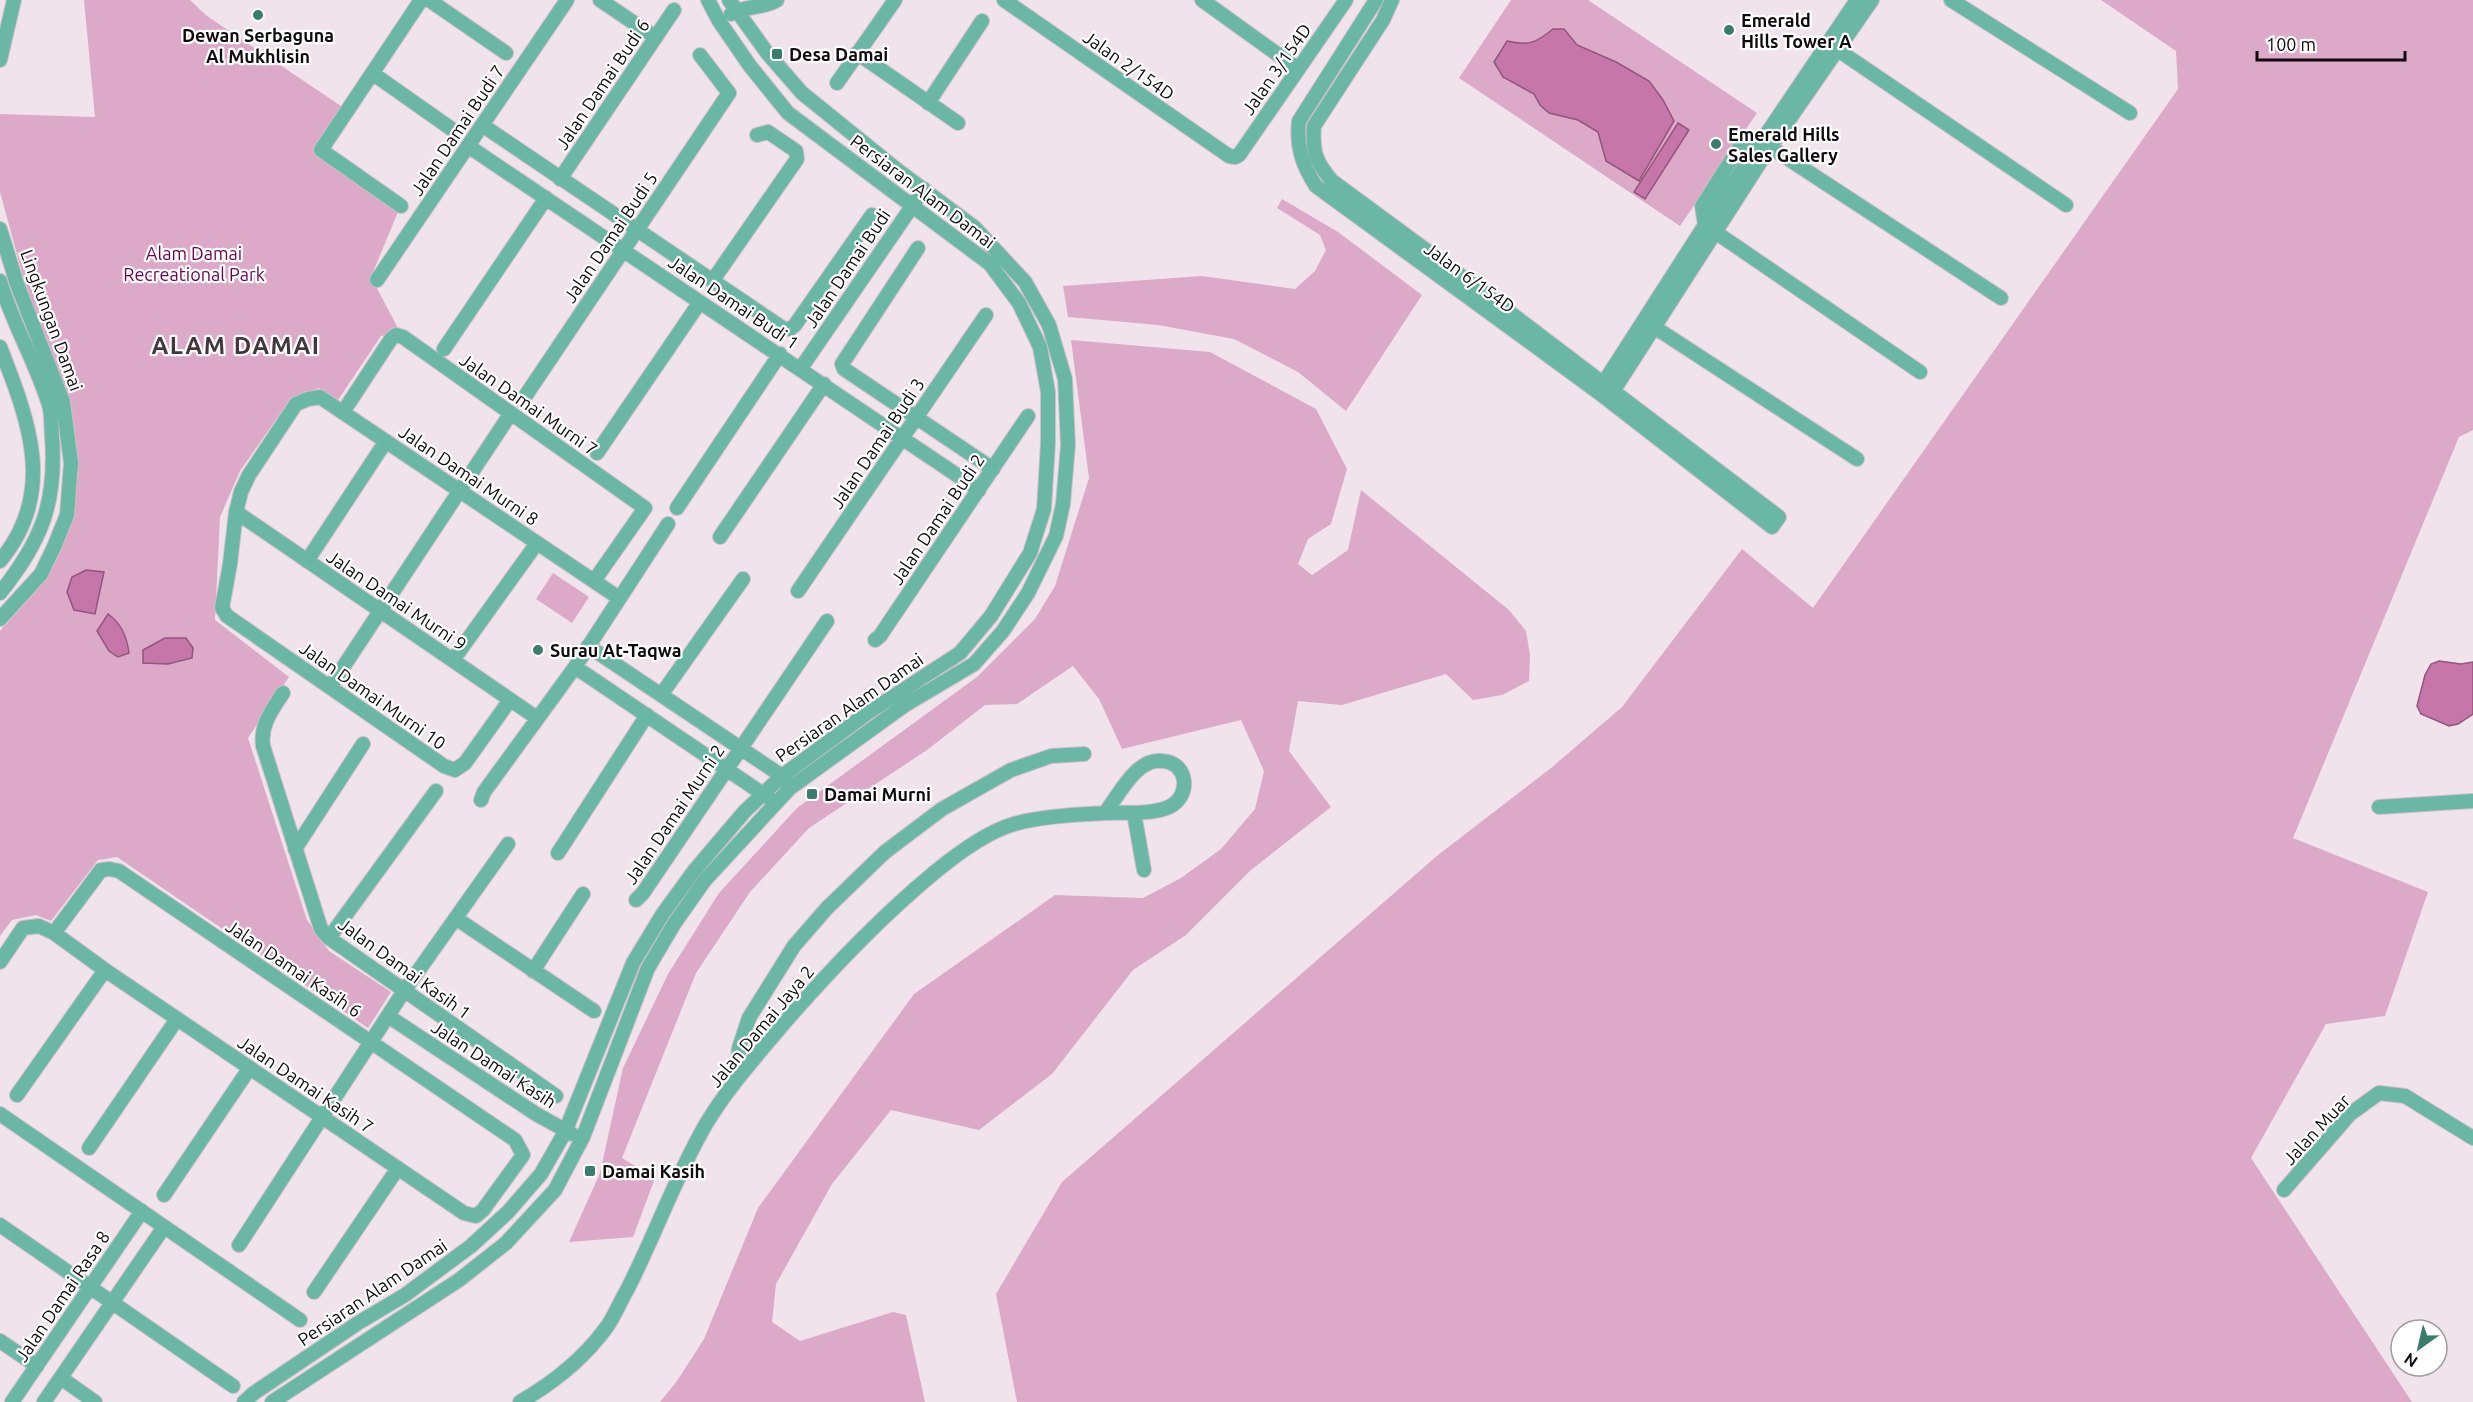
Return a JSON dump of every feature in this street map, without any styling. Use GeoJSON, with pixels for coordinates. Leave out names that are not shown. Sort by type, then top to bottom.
{"type":"FeatureCollection","features":[{"type":"Feature","properties":{"kind":"street"},"geometry":{"type":"LineString","coordinates":[[401,206],[321,150],[421,0]]}},
{"type":"Feature","properties":{"kind":"street"},"geometry":{"type":"LineString","coordinates":[[429,0],[506,53]]}},
{"type":"Feature","properties":{"kind":"street","name":"Jalan Damai Budi 7"},"geometry":{"type":"LineString","coordinates":[[377,280],[567,0]]}},
{"type":"Feature","properties":{"kind":"street"},"geometry":{"type":"LineString","coordinates":[[600,0],[655,37]]}},
{"type":"Feature","properties":{"kind":"street","name":"Persiaran Alam Damai"},"geometry":{"type":"LineString","coordinates":[[244,1402],[358,1323],[405,1295],[471,1246],[508,1212],[541,1174],[565,1131],[633,963],[662,915],[694,871],[764,792],[782,776],[866,714],[960,652],[986,622],[1030,553],[1044,509],[1048,392],[1040,347],[1019,303],[990,264],[788,113],[768,90],[719,21],[708,0]]}},
{"type":"Feature","properties":{"kind":"street"},"geometry":{"type":"LineString","coordinates":[[719,21],[742,5],[758,8],[777,0]]}},
{"type":"Feature","properties":{"kind":"street"},"geometry":{"type":"LineString","coordinates":[[837,83],[895,0]]}},
{"type":"Feature","properties":{"kind":"street","name":"Jalan 2/154D"},"geometry":{"type":"LineString","coordinates":[[1004,0],[1219,149],[1235,157]]}},
{"type":"Feature","properties":{"kind":"street"},"geometry":{"type":"LineString","coordinates":[[1202,0],[1298,69]]}},
{"type":"Feature","properties":{"kind":"street","name":"Jalan 3/154D"},"geometry":{"type":"LineString","coordinates":[[1235,157],[1239,155],[1346,0]]}},
{"type":"Feature","properties":{"kind":"street","name":"Jalan 6/154D"},"geometry":{"type":"LineString","coordinates":[[1376,0],[1299,121],[1297,140],[1307,173],[1316,186],[1328,196],[1606,391]]}},
{"type":"Feature","properties":{"kind":"street","name":"Jalan 6/154D"},"geometry":{"type":"LineString","coordinates":[[1392,0],[1383,20],[1314,126],[1312,146],[1318,165],[1332,182],[1775,522]]}},
{"type":"Feature","properties":{"kind":"street"},"geometry":{"type":"LineString","coordinates":[[1606,391],[1832,46],[1857,0]]}},
{"type":"Feature","properties":{"kind":"street"},"geometry":{"type":"LineString","coordinates":[[1832,46],[1872,0]]}},
{"type":"Feature","properties":{"kind":"street"},"geometry":{"type":"LineString","coordinates":[[1951,0],[2130,113]]}},
{"type":"Feature","properties":{"kind":"street"},"geometry":{"type":"LineString","coordinates":[[0,60],[9,2]]}},
{"type":"Feature","properties":{"kind":"street","name":"Persiaran Alam Damai"},"geometry":{"type":"LineString","coordinates":[[272,1402],[459,1280],[506,1243],[555,1190],[583,1137],[648,968],[674,924],[705,880],[790,788],[905,705],[974,664],[1003,631],[1029,593],[1056,536],[1063,504],[1068,445],[1065,379],[1050,325],[1025,282],[974,227],[802,93],[768,54],[742,5]]}},
{"type":"Feature","properties":{"kind":"street","name":"Jalan Damai Budi 6"},"geometry":{"type":"LineString","coordinates":[[560,179],[674,9]]}},
{"type":"Feature","properties":{"kind":"street"},"geometry":{"type":"LineString","coordinates":[[928,103],[982,21]]}},
{"type":"Feature","properties":{"kind":"street"},"geometry":{"type":"LineString","coordinates":[[1832,46],[2066,205]]}},
{"type":"Feature","properties":{"kind":"street"},"geometry":{"type":"LineString","coordinates":[[857,53],[958,123]]}},
{"type":"Feature","properties":{"kind":"street","name":"Jalan Damai Budi 5"},"geometry":{"type":"LineString","coordinates":[[522,401],[635,229],[729,93],[700,55]]}},
{"type":"Feature","properties":{"kind":"street"},"geometry":{"type":"LineString","coordinates":[[372,73],[453,130]]}},
{"type":"Feature","properties":{"kind":"street"},"geometry":{"type":"LineString","coordinates":[[482,125],[713,280],[797,159],[796,151],[768,132],[757,135]]}},
{"type":"Feature","properties":{"kind":"street"},"geometry":{"type":"LineString","coordinates":[[1766,144],[2001,298]]}},
{"type":"Feature","properties":{"kind":"street","name":"Jalan Damai Budi 1"},"geometry":{"type":"LineString","coordinates":[[468,146],[801,368],[979,490]]}},
{"type":"Feature","properties":{"kind":"street"},"geometry":{"type":"LineString","coordinates":[[886,186],[898,206],[896,227],[918,217],[937,224]]}},
{"type":"Feature","properties":{"kind":"street","name":"Jalan Damai Budi"},"geometry":{"type":"LineString","coordinates":[[801,368],[924,189]]}},
{"type":"Feature","properties":{"kind":"street"},"geometry":{"type":"LineString","coordinates":[[444,349],[546,198]]}},
{"type":"Feature","properties":{"kind":"street","name":"Jalan Damai Budi"},"geometry":{"type":"LineString","coordinates":[[713,280],[784,329],[790,329],[872,215]]}},
{"type":"Feature","properties":{"kind":"street","name":"Lingkungan Damai"},"geometry":{"type":"LineString","coordinates":[[0,229],[17,284],[63,402],[71,463],[67,515],[54,547],[41,574],[0,619]]}},
{"type":"Feature","properties":{"kind":"street"},"geometry":{"type":"LineString","coordinates":[[1710,229],[1920,372]]}},
{"type":"Feature","properties":{"kind":"street"},"geometry":{"type":"LineString","coordinates":[[918,248],[842,364],[844,369],[993,469]]}},
{"type":"Feature","properties":{"kind":"street","name":"Lingkungan Damai"},"geometry":{"type":"LineString","coordinates":[[0,281],[49,406],[54,463],[48,511],[24,563],[0,593]]}},
{"type":"Feature","properties":{"kind":"street"},"geometry":{"type":"LineString","coordinates":[[597,453],[700,302]]}},
{"type":"Feature","properties":{"kind":"street","name":"Jalan Damai Budi 3"},"geometry":{"type":"LineString","coordinates":[[798,591],[986,315]]}},
{"type":"Feature","properties":{"kind":"street"},"geometry":{"type":"LineString","coordinates":[[1649,323],[1857,459]]}},
{"type":"Feature","properties":{"kind":"street","name":"Jalan Damai Murni 7"},"geometry":{"type":"LineString","coordinates":[[343,412],[396,335],[403,337],[645,508],[594,581]]}},
{"type":"Feature","properties":{"kind":"street"},"geometry":{"type":"LineString","coordinates":[[0,347],[19,397],[33,448],[33,482],[26,519],[19,537],[3,552],[24,563]]}},
{"type":"Feature","properties":{"kind":"street"},"geometry":{"type":"LineString","coordinates":[[677,508],[780,354]]}},
{"type":"Feature","properties":{"kind":"street"},"geometry":{"type":"LineString","coordinates":[[720,537],[824,384]]}},
{"type":"Feature","properties":{"kind":"street","name":"Jalan Damai Murni 8"},"geometry":{"type":"LineString","coordinates":[[236,512],[249,475],[296,404],[320,397],[619,598]]}},
{"type":"Feature","properties":{"kind":"street"},"geometry":{"type":"LineString","coordinates":[[330,687],[512,413]]}},
{"type":"Feature","properties":{"kind":"street","name":"Jalan Damai Budi 2"},"geometry":{"type":"LineString","coordinates":[[875,640],[880,636],[1028,416]]}},
{"type":"Feature","properties":{"kind":"street"},"geometry":{"type":"LineString","coordinates":[[308,561],[386,441]]}},
{"type":"Feature","properties":{"kind":"street","name":"Jalan Damai Murni 9"},"geometry":{"type":"LineString","coordinates":[[236,512],[537,718]]}},
{"type":"Feature","properties":{"kind":"street","name":"Jalan Damai Murni 10"},"geometry":{"type":"LineString","coordinates":[[236,512],[222,608],[227,616],[444,766],[455,770],[465,763],[510,700]]}},
{"type":"Feature","properties":{"kind":"street"},"geometry":{"type":"LineString","coordinates":[[482,800],[575,666],[668,524]]}},
{"type":"Feature","properties":{"kind":"street"},"geometry":{"type":"LineString","coordinates":[[453,660],[537,543]]}},
{"type":"Feature","properties":{"kind":"street"},"geometry":{"type":"LineString","coordinates":[[661,695],[743,579]]}},
{"type":"Feature","properties":{"kind":"street"},"geometry":{"type":"LineString","coordinates":[[1012,584],[1029,593]]}},
{"type":"Feature","properties":{"kind":"street","name":"Jalan Damai Murni 2"},"geometry":{"type":"LineString","coordinates":[[636,900],[643,893],[827,621]]}},
{"type":"Feature","properties":{"kind":"street"},"geometry":{"type":"LineString","coordinates":[[588,646],[782,776],[790,788]]}},
{"type":"Feature","properties":{"kind":"street"},"geometry":{"type":"LineString","coordinates":[[575,666],[764,792],[775,803]]}},
{"type":"Feature","properties":{"kind":"street"},"geometry":{"type":"LineString","coordinates":[[633,705],[625,692],[628,681],[637,678]]}},
{"type":"Feature","properties":{"kind":"street","name":"Jalan Damai Kasih 1"},"geometry":{"type":"LineString","coordinates":[[283,693],[269,714],[261,735],[315,918],[321,929],[329,938],[556,1096]]}},
{"type":"Feature","properties":{"kind":"street"},"geometry":{"type":"LineString","coordinates":[[558,853],[647,715]]}},
{"type":"Feature","properties":{"kind":"street"},"geometry":{"type":"LineString","coordinates":[[295,849],[363,744]]}},
{"type":"Feature","properties":{"kind":"street"},"geometry":{"type":"LineString","coordinates":[[736,1079],[740,1048],[749,1018],[794,946],[827,908],[885,852],[942,808],[1011,770],[1051,756],[1084,754]]}},
{"type":"Feature","properties":{"kind":"street","name":"Jalan Damai Jaya 2"},"geometry":{"type":"LineString","coordinates":[[520,1402],[579,1359],[607,1326],[639,1266],[670,1195],[706,1124],[736,1079],[820,981],[866,932],[937,871],[988,836],[1012,824],[1040,819],[1134,813],[1167,808],[1177,802],[1185,782],[1183,772],[1167,761],[1155,760],[1143,766],[1132,777],[1106,813]]}},
{"type":"Feature","properties":{"kind":"street"},"geometry":{"type":"LineString","coordinates":[[329,938],[436,791]]}},
{"type":"Feature","properties":{"kind":"street"},"geometry":{"type":"LineString","coordinates":[[2379,807],[2473,801]]}},
{"type":"Feature","properties":{"kind":"street"},"geometry":{"type":"LineString","coordinates":[[1134,813],[1144,870]]}},
{"type":"Feature","properties":{"kind":"street"},"geometry":{"type":"LineString","coordinates":[[239,1245],[324,1118],[404,991],[508,844]]}},
{"type":"Feature","properties":{"kind":"street","name":"Jalan Damai Kasih 6"},"geometry":{"type":"LineString","coordinates":[[54,933],[101,870],[118,871],[516,1140],[523,1155]]}},
{"type":"Feature","properties":{"kind":"street"},"geometry":{"type":"LineString","coordinates":[[533,971],[583,894]]}},
{"type":"Feature","properties":{"kind":"street"},"geometry":{"type":"LineString","coordinates":[[457,919],[594,1011]]}},
{"type":"Feature","properties":{"kind":"street"},"geometry":{"type":"LineString","coordinates":[[0,962],[23,928],[39,926],[54,933]]}},
{"type":"Feature","properties":{"kind":"street","name":"Jalan Damai Kasih 7"},"geometry":{"type":"LineString","coordinates":[[54,933],[249,1069],[464,1214],[476,1216],[483,1210],[523,1155]]}},
{"type":"Feature","properties":{"kind":"street"},"geometry":{"type":"LineString","coordinates":[[17,1095],[105,970]]}},
{"type":"Feature","properties":{"kind":"street","name":"Jalan Damai Kasih"},"geometry":{"type":"LineString","coordinates":[[388,1016],[565,1131],[583,1137]]}},
{"type":"Feature","properties":{"kind":"street"},"geometry":{"type":"LineString","coordinates":[[89,1148],[177,1019]]}},
{"type":"Feature","properties":{"kind":"street"},"geometry":{"type":"LineString","coordinates":[[164,1195],[249,1069]]}},
{"type":"Feature","properties":{"kind":"street","name":"Jalan Muar"},"geometry":{"type":"LineString","coordinates":[[2284,1191],[2350,1114],[2379,1093],[2405,1096],[2473,1138]]}},
{"type":"Feature","properties":{"kind":"street"},"geometry":{"type":"LineString","coordinates":[[0,1114],[300,1320]]}},
{"type":"Feature","properties":{"kind":"street"},"geometry":{"type":"LineString","coordinates":[[314,1292],[398,1168]]}},
{"type":"Feature","properties":{"kind":"street","name":"Jalan Damai Rasa 8"},"geometry":{"type":"LineString","coordinates":[[12,1402],[142,1211]]}},
{"type":"Feature","properties":{"kind":"street"},"geometry":{"type":"LineString","coordinates":[[0,1225],[233,1386]]}},
{"type":"Feature","properties":{"kind":"street"},"geometry":{"type":"LineString","coordinates":[[45,1402],[165,1227]]}},
{"type":"Feature","properties":{"kind":"street"},"geometry":{"type":"LineString","coordinates":[[0,1341],[37,1366]]}},
{"type":"Feature","properties":{"kind":"street"},"geometry":{"type":"LineString","coordinates":[[61,1378],[95,1402]]}},
{"type":"Feature","properties":{"kind":"green space","name":"Alam Damai Recreational Park"},"geometry":{"type":"Polygon","coordinates":[[[84,0],[190,0],[207,16],[341,106],[316,151],[398,212],[371,277],[400,332],[381,336],[338,400],[319,388],[291,398],[240,471],[220,517],[215,620],[289,677],[248,738],[307,920],[329,951],[391,992],[368,1028],[117,857],[98,860],[51,921],[36,915],[12,920],[0,936],[0,631],[37,589],[72,520],[77,448],[66,395],[24,280],[0,192],[0,114],[95,117],[84,0]]]}},
{"type":"Feature","properties":{"kind":"green space"},"geometry":{"type":"Polygon","coordinates":[[[1511,0],[1588,0],[1757,113],[1680,226],[1459,78],[1511,0]]]}},
{"type":"Feature","properties":{"kind":"green space"},"geometry":{"type":"Polygon","coordinates":[[[2101,0],[2473,0],[2473,430],[2459,437],[2293,838],[2428,892],[2385,1016],[2326,1024],[2251,1158],[2389,1367],[2389,1378],[2396,1378],[2412,1402],[1017,1402],[996,1294],[1062,1182],[1438,855],[1551,768],[1622,707],[1742,549],[1813,608],[2178,89],[2176,51],[2101,0]]]}},
{"type":"Feature","properties":{"kind":"green space"},"geometry":{"type":"Polygon","coordinates":[[[1282,199],[1338,232],[1422,295],[1346,411],[1298,372],[1234,339],[1158,325],[1068,317],[1063,286],[1202,276],[1295,289],[1315,271],[1326,250],[1320,235],[1277,208],[1282,199]]]}},
{"type":"Feature","properties":{"kind":"green space"},"geometry":{"type":"Polygon","coordinates":[[[1071,340],[1210,352],[1316,409],[1347,469],[1331,524],[1308,539],[1298,564],[1312,575],[1348,550],[1361,490],[1509,610],[1526,631],[1530,655],[1529,681],[1502,695],[1473,700],[1446,674],[1342,705],[1298,701],[1289,751],[1331,807],[1251,870],[1186,935],[1133,970],[1052,1074],[979,1130],[891,1110],[832,1184],[776,1284],[772,1322],[800,1341],[893,1312],[906,1315],[925,1402],[660,1402],[677,1381],[704,1339],[758,1208],[914,994],[1055,895],[1143,898],[1181,878],[1221,849],[1255,809],[1264,771],[1241,720],[1122,749],[1099,699],[1073,666],[1017,704],[985,705],[927,750],[809,828],[750,892],[696,973],[622,1158],[655,1178],[633,1237],[569,1242],[600,1173],[623,1068],[668,974],[719,893],[797,808],[977,677],[1035,619],[1055,586],[1089,478],[1071,340]]]}},
{"type":"Feature","properties":{"kind":"green space"},"geometry":{"type":"Polygon","coordinates":[[[553,573],[589,597],[572,623],[536,599],[553,573]]]}},
{"type":"Feature","properties":{"kind":"shaded area"},"geometry":{"type":"Polygon","coordinates":[[[1553,29],[1564,29],[1577,45],[1616,62],[1649,81],[1663,100],[1674,121],[1639,181],[1606,161],[1598,132],[1578,120],[1549,113],[1540,105],[1534,94],[1503,77],[1494,62],[1507,41],[1532,42],[1553,29]]]}},
{"type":"Feature","properties":{"kind":"shaded area"},"geometry":{"type":"Polygon","coordinates":[[[1678,123],[1689,130],[1645,199],[1634,192],[1678,123]]]}},
{"type":"Feature","properties":{"kind":"shaded area"},"geometry":{"type":"Polygon","coordinates":[[[86,570],[104,572],[95,614],[74,610],[67,592],[72,577],[86,570]]]}},
{"type":"Feature","properties":{"kind":"shaded area"},"geometry":{"type":"Polygon","coordinates":[[[108,614],[123,631],[129,653],[118,657],[109,651],[97,631],[108,614]]]}},
{"type":"Feature","properties":{"kind":"shaded area"},"geometry":{"type":"Polygon","coordinates":[[[165,638],[186,638],[193,648],[192,658],[168,664],[143,663],[143,650],[165,638]]]}},
{"type":"Feature","properties":{"kind":"shaded area"},"geometry":{"type":"Polygon","coordinates":[[[2439,661],[2461,664],[2473,662],[2473,714],[2458,724],[2449,726],[2421,714],[2417,706],[2425,675],[2431,664],[2439,661]]]}},
{"type":"Feature","properties":{"kind":"place","name":"Dewan Serbaguna Al Mukhlisin"},"geometry":{"type":"Point","coordinates":[258,15]}},
{"type":"Feature","properties":{"kind":"place","name":"Emerald Hills Tower A"},"geometry":{"type":"Point","coordinates":[1729,30]}},
{"type":"Feature","properties":{"kind":"place","name":"Desa Damai"},"geometry":{"type":"Point","coordinates":[777,54]}},
{"type":"Feature","properties":{"kind":"place","name":"Emerald Hills Sales Gallery"},"geometry":{"type":"Point","coordinates":[1716,144]}},
{"type":"Feature","properties":{"kind":"place","name":"Surau At-Taqwa"},"geometry":{"type":"Point","coordinates":[538,650]}},
{"type":"Feature","properties":{"kind":"place","name":"Damai Murni"},"geometry":{"type":"Point","coordinates":[812,794]}},
{"type":"Feature","properties":{"kind":"place","name":"Damai Kasih"},"geometry":{"type":"Point","coordinates":[590,1171]}},
{"type":"Feature","properties":{"kind":"district","name":"ALAM DAMAI"},"geometry":{"type":"Point","coordinates":[236,345]}}]}
